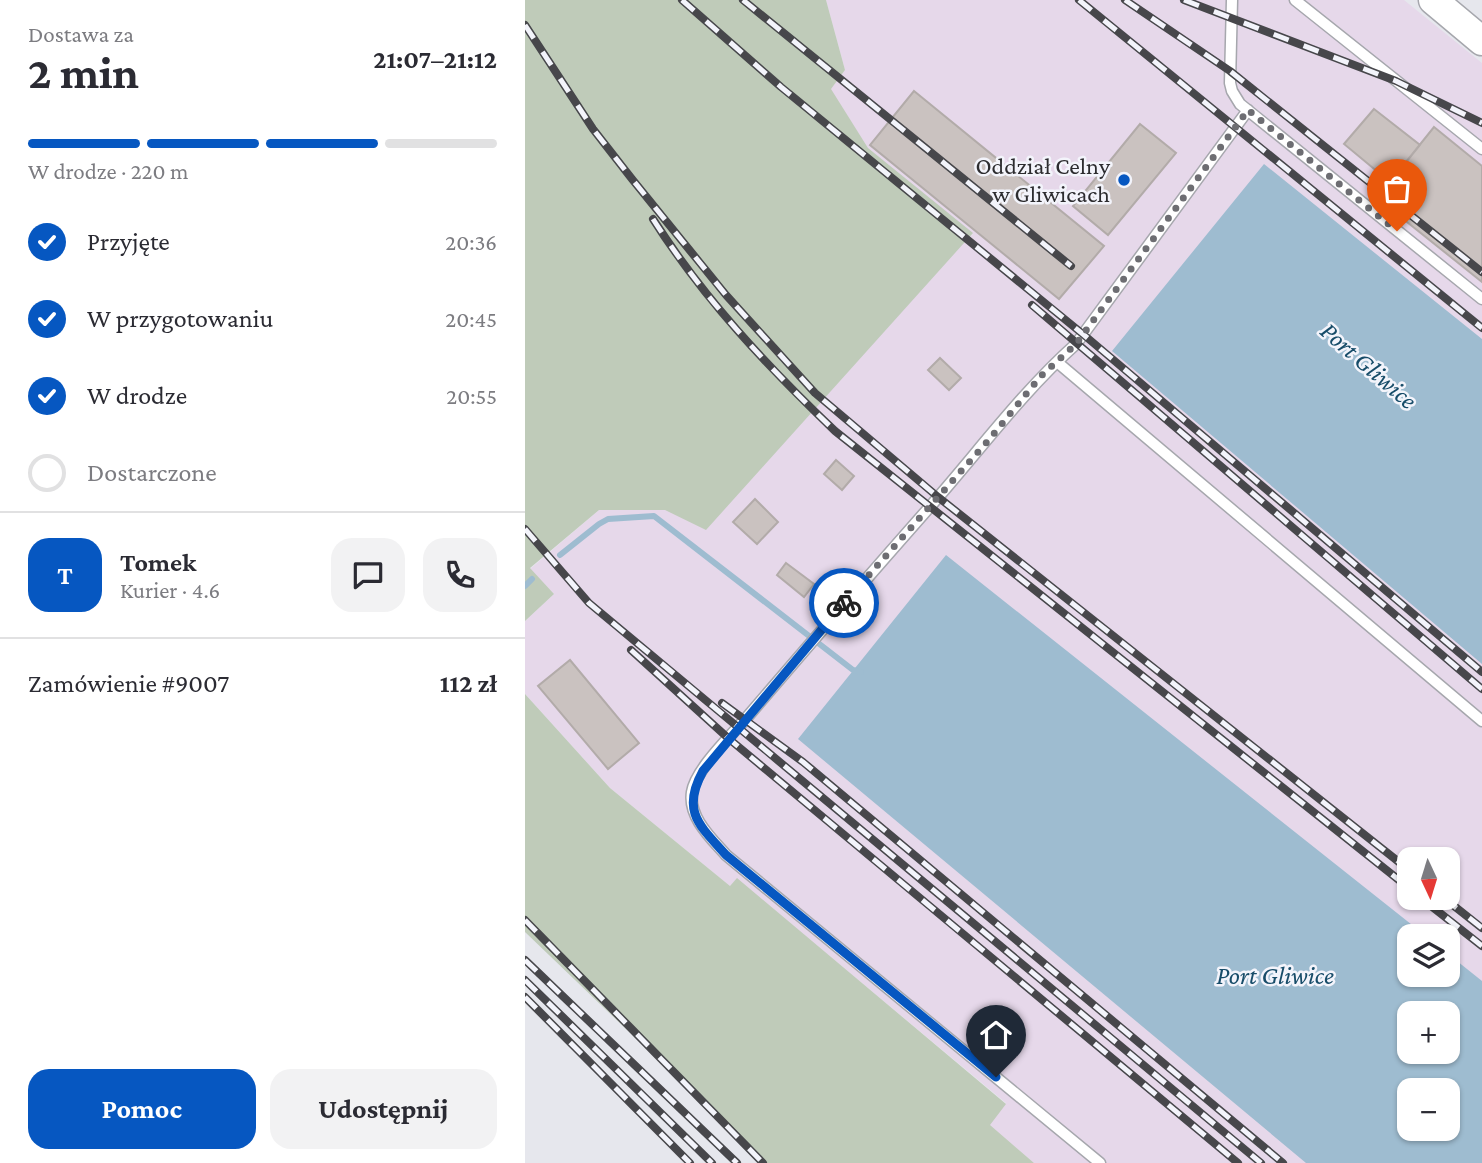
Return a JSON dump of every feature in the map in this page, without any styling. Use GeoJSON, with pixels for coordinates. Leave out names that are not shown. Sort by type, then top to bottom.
{"type":"FeatureCollection","features":[{"type":"Feature","properties":{"kind":"street"},"geometry":{"type":"LineString","coordinates":[[1433,0],[1482,41]]}},
{"type":"Feature","properties":{"kind":"lane"},"geometry":{"type":"LineString","coordinates":[[1232,0],[1231,91],[1248,110],[1482,299]]}},
{"type":"Feature","properties":{"kind":"lane"},"geometry":{"type":"LineString","coordinates":[[1296,0],[1482,149]]}},
{"type":"Feature","properties":{"kind":"lane"},"geometry":{"type":"LineString","coordinates":[[1100,1163],[726,855],[703,829],[692,808],[692,790],[703,771],[806,647],[987,442],[1041,376],[1084,335],[1248,110]]}},
{"type":"Feature","properties":{"kind":"lane"},"geometry":{"type":"LineString","coordinates":[[1057,362],[1482,722]]}},
{"type":"Feature","properties":{"kind":"shaded area"},"geometry":{"type":"Polygon","coordinates":[[[826,0],[1404,0],[1482,63],[1482,1163],[1034,1163],[989,1125],[1006,1103],[737,879],[730,886],[610,788],[525,694],[525,621],[554,594],[530,569],[599,510],[665,510],[973,234],[868,148],[830,89],[845,70],[826,0]]]}},
{"type":"Feature","properties":{"kind":"green space"},"geometry":{"type":"Polygon","coordinates":[[[525,0],[826,0],[845,70],[831,89],[868,148],[973,233],[706,530],[665,510],[599,510],[530,568],[554,594],[525,621],[525,0]]]}},
{"type":"Feature","properties":{"kind":"green space"},"geometry":{"type":"Polygon","coordinates":[[[525,694],[610,788],[730,886],[737,878],[1006,1104],[990,1125],[1034,1163],[766,1163],[525,932],[525,694]]]}},
{"type":"Feature","properties":{"kind":"water","name":"Port Gliwice"},"geometry":{"type":"Polygon","coordinates":[[[1264,164],[1482,339],[1482,664],[1112,351],[1264,164]]]}},
{"type":"Feature","properties":{"kind":"water","name":"Port Gliwice"},"geometry":{"type":"Polygon","coordinates":[[[946,555],[1411,924],[1397,924],[1397,987],[1460,987],[1460,963],[1482,981],[1482,1163],[1306,1163],[798,739],[946,555]]]}},
{"type":"Feature","properties":{"kind":"building"},"geometry":{"type":"Polygon","coordinates":[[[914,91],[1104,246],[1059,299],[870,145],[914,91]]]}},
{"type":"Feature","properties":{"kind":"building"},"geometry":{"type":"Polygon","coordinates":[[[1374,109],[1420,145],[1390,182],[1344,144],[1374,109]]]}},
{"type":"Feature","properties":{"kind":"building","name":"Oddział Celny w Gliwicach"},"geometry":{"type":"Polygon","coordinates":[[[1140,124],[1176,153],[1108,235],[1073,206],[1140,124]]]}},
{"type":"Feature","properties":{"kind":"building"},"geometry":{"type":"Polygon","coordinates":[[[1434,127],[1482,166],[1482,282],[1377,198],[1434,127]]]}},
{"type":"Feature","properties":{"kind":"building"},"geometry":{"type":"Polygon","coordinates":[[[940,358],[961,378],[949,390],[928,370],[940,358]]]}},
{"type":"Feature","properties":{"kind":"building"},"geometry":{"type":"Polygon","coordinates":[[[836,460],[854,476],[842,490],[824,474],[836,460]]]}},
{"type":"Feature","properties":{"kind":"building"},"geometry":{"type":"Polygon","coordinates":[[[755,499],[778,522],[757,544],[733,522],[755,499]]]}},
{"type":"Feature","properties":{"kind":"building"},"geometry":{"type":"Polygon","coordinates":[[[786,563],[814,584],[804,597],[777,575],[786,563]]]}},
{"type":"Feature","properties":{"kind":"building"},"geometry":{"type":"Polygon","coordinates":[[[570,660],[639,743],[608,769],[538,686],[570,660]]]}},
{"type":"Feature","properties":{"kind":"waterway"},"geometry":{"type":"LineString","coordinates":[[560,555],[608,519],[654,516],[853,670],[861,672]]}},
{"type":"Feature","properties":{"kind":"waterway"},"geometry":{"type":"LineString","coordinates":[[525,586],[532,579]]}},
{"type":"Feature","properties":{"kind":"railway"},"geometry":{"type":"LineString","coordinates":[[682,0],[781,87],[1084,335],[1482,672]]}},
{"type":"Feature","properties":{"kind":"railway"},"geometry":{"type":"LineString","coordinates":[[743,0],[1071,266]]}},
{"type":"Feature","properties":{"kind":"railway"},"geometry":{"type":"LineString","coordinates":[[1079,0],[1482,328]]}},
{"type":"Feature","properties":{"kind":"railway"},"geometry":{"type":"LineString","coordinates":[[1125,0],[1230,71],[1482,272]]}},
{"type":"Feature","properties":{"kind":"railway"},"geometry":{"type":"LineString","coordinates":[[1184,0],[1396,81],[1482,123]]}},
{"type":"Feature","properties":{"kind":"railway"},"geometry":{"type":"LineString","coordinates":[[525,25],[593,129],[632,179],[726,295],[815,393],[938,497],[1397,860]]}},
{"type":"Feature","properties":{"kind":"railway"},"geometry":{"type":"LineString","coordinates":[[653,219],[693,277],[738,331],[835,431],[1397,878]]}},
{"type":"Feature","properties":{"kind":"railway"},"geometry":{"type":"LineString","coordinates":[[1032,305],[1482,689]]}},
{"type":"Feature","properties":{"kind":"railway"},"geometry":{"type":"LineString","coordinates":[[525,529],[589,603],[1261,1163]]}},
{"type":"Feature","properties":{"kind":"railway"},"geometry":{"type":"LineString","coordinates":[[631,650],[728,738],[1238,1163]]}},
{"type":"Feature","properties":{"kind":"railway"},"geometry":{"type":"LineString","coordinates":[[722,703],[803,762],[1283,1163]]}},
{"type":"Feature","properties":{"kind":"railway"},"geometry":{"type":"LineString","coordinates":[[1436,910],[1482,946]]}},
{"type":"Feature","properties":{"kind":"railway"},"geometry":{"type":"LineString","coordinates":[[1459,910],[1482,928]]}},
{"type":"Feature","properties":{"kind":"railway"},"geometry":{"type":"LineString","coordinates":[[525,920],[763,1163]]}},
{"type":"Feature","properties":{"kind":"railway"},"geometry":{"type":"LineString","coordinates":[[525,960],[737,1163]]}},
{"type":"Feature","properties":{"kind":"railway"},"geometry":{"type":"LineString","coordinates":[[525,980],[712,1163]]}},
{"type":"Feature","properties":{"kind":"railway"},"geometry":{"type":"LineString","coordinates":[[525,997],[690,1163]]}},
{"type":"Feature","properties":{"kind":"way so far"},"geometry":{"type":"LineString","coordinates":[[844,603],[1009,417],[1041,376],[1076,344],[1248,110],[1397,231]]}},
{"type":"Feature","properties":{"kind":"place","name":"Oddział Celny w Gliwicach"},"geometry":{"type":"Point","coordinates":[1124,180]}},
{"type":"Feature","properties":{"kind":"route"},"geometry":{"type":"LineString","coordinates":[[844,603],[703,771],[692,790],[692,808],[703,829],[726,855],[996,1077]]}}]}
